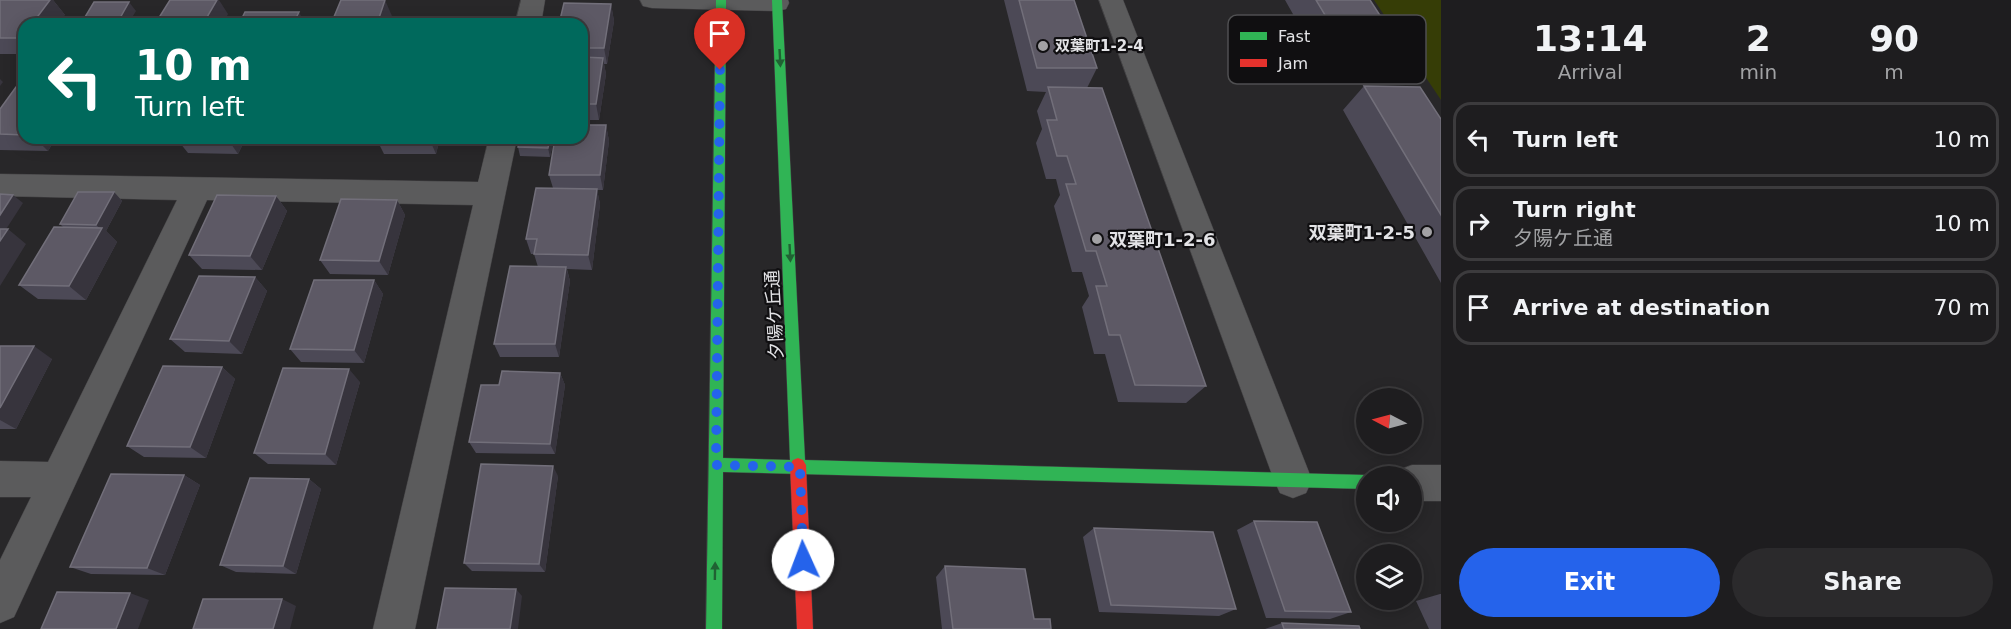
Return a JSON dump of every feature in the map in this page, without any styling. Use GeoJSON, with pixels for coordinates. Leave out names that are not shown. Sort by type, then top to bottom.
{"type":"FeatureCollection","features":[{"type":"Feature","properties":{"kind":"main road"},"geometry":{"type":"LineString","coordinates":[[714,629],[721,0]]}},
{"type":"Feature","properties":{"kind":"main road","name":"夕陽ケ丘通"},"geometry":{"type":"LineString","coordinates":[[777,1],[800,467],[805,629]]}},
{"type":"Feature","properties":{"kind":"main road"},"geometry":{"type":"LineString","coordinates":[[716,465],[1356,482]]}},
{"type":"Feature","properties":{"kind":"street"},"geometry":{"type":"LineString","coordinates":[[529,18],[533,0]]}},
{"type":"Feature","properties":{"kind":"street"},"geometry":{"type":"LineString","coordinates":[[652,0],[777,1]]}},
{"type":"Feature","properties":{"kind":"street"},"geometry":{"type":"LineString","coordinates":[[1111,0],[1293,480]]}},
{"type":"Feature","properties":{"kind":"street"},"geometry":{"type":"LineString","coordinates":[[394,629],[502,144]]}},
{"type":"Feature","properties":{"kind":"street"},"geometry":{"type":"LineString","coordinates":[[0,185],[490,194]]}},
{"type":"Feature","properties":{"kind":"street"},"geometry":{"type":"LineString","coordinates":[[0,603],[197,189]]}},
{"type":"Feature","properties":{"kind":"street"},"geometry":{"type":"LineString","coordinates":[[0,479],[57,480]]}},
{"type":"Feature","properties":{"kind":"street"},"geometry":{"type":"LineString","coordinates":[[1422,483],[1441,483]]}},
{"type":"Feature","properties":{"kind":"green space"},"geometry":{"type":"Polygon","coordinates":[[[1374,0],[1441,0],[1441,100],[1426,78],[1426,15],[1384,15],[1374,0]]]}},
{"type":"Feature","properties":{"kind":"building"},"geometry":{"type":"Polygon","coordinates":[[[0,0],[50,0],[36,18],[18,18],[18,38],[0,38],[0,0]]]}},
{"type":"Feature","properties":{"kind":"building"},"geometry":{"type":"Polygon","coordinates":[[[170,0],[217,0],[206,18],[159,18],[170,0]]]}},
{"type":"Feature","properties":{"kind":"building"},"geometry":{"type":"Polygon","coordinates":[[[341,0],[385,0],[379,18],[334,18],[341,0]]]}},
{"type":"Feature","properties":{"kind":"building"},"geometry":{"type":"Polygon","coordinates":[[[1019,0],[1074,0],[1097,68],[1037,68],[1019,0]]]}},
{"type":"Feature","properties":{"kind":"building"},"geometry":{"type":"Polygon","coordinates":[[[1316,0],[1370,0],[1380,15],[1325,15],[1316,0]]]}},
{"type":"Feature","properties":{"kind":"building"},"geometry":{"type":"Polygon","coordinates":[[[94,2],[129,2],[120,18],[85,17],[94,2]]]}},
{"type":"Feature","properties":{"kind":"building"},"geometry":{"type":"Polygon","coordinates":[[[564,3],[611,4],[604,48],[588,48],[588,18],[560,18],[564,3]]]}},
{"type":"Feature","properties":{"kind":"building"},"geometry":{"type":"Polygon","coordinates":[[[245,12],[299,12],[296,18],[242,18],[245,12]]]}},
{"type":"Feature","properties":{"kind":"building"},"geometry":{"type":"Polygon","coordinates":[[[68,17],[120,18],[67,18],[68,17]]]}},
{"type":"Feature","properties":{"kind":"building"},"geometry":{"type":"Polygon","coordinates":[[[588,57],[603,58],[596,104],[588,104],[588,57]]]}},
{"type":"Feature","properties":{"kind":"building"},"geometry":{"type":"Polygon","coordinates":[[[1364,86],[1420,87],[1441,119],[1441,215],[1364,86]]]}},
{"type":"Feature","properties":{"kind":"building"},"geometry":{"type":"Polygon","coordinates":[[[18,87],[18,135],[0,134],[0,109],[18,87]]]}},
{"type":"Feature","properties":{"kind":"building","name":"双葉町1-2-6"},"geometry":{"type":"Polygon","coordinates":[[[1048,87],[1102,88],[1206,386],[1135,385],[1120,335],[1109,335],[1096,286],[1107,286],[1096,251],[1086,251],[1066,184],[1076,184],[1067,156],[1057,156],[1047,120],[1057,120],[1048,87]]]}},
{"type":"Feature","properties":{"kind":"building"},"geometry":{"type":"Polygon","coordinates":[[[588,125],[606,125],[600,175],[549,175],[554,144],[588,144],[588,125]]]}},
{"type":"Feature","properties":{"kind":"building"},"geometry":{"type":"Polygon","coordinates":[[[519,144],[549,144],[548,148],[518,147],[519,144]]]}},
{"type":"Feature","properties":{"kind":"building"},"geometry":{"type":"Polygon","coordinates":[[[536,188],[597,189],[588,255],[534,254],[537,239],[526,239],[536,188]]]}},
{"type":"Feature","properties":{"kind":"building"},"geometry":{"type":"Polygon","coordinates":[[[78,192],[114,192],[96,225],[60,224],[78,192]]]}},
{"type":"Feature","properties":{"kind":"building"},"geometry":{"type":"Polygon","coordinates":[[[0,194],[13,195],[0,215],[0,194]]]}},
{"type":"Feature","properties":{"kind":"building"},"geometry":{"type":"Polygon","coordinates":[[[217,195],[276,196],[250,256],[189,255],[217,195]]]}},
{"type":"Feature","properties":{"kind":"building"},"geometry":{"type":"Polygon","coordinates":[[[341,199],[397,200],[379,261],[320,260],[341,199]]]}},
{"type":"Feature","properties":{"kind":"building"},"geometry":{"type":"Polygon","coordinates":[[[54,227],[102,228],[69,286],[19,285],[54,227]]]}},
{"type":"Feature","properties":{"kind":"building"},"geometry":{"type":"Polygon","coordinates":[[[0,229],[8,229],[0,241],[0,229]]]}},
{"type":"Feature","properties":{"kind":"building"},"geometry":{"type":"Polygon","coordinates":[[[510,266],[566,267],[555,344],[494,344],[510,266]]]}},
{"type":"Feature","properties":{"kind":"building"},"geometry":{"type":"Polygon","coordinates":[[[199,276],[255,277],[229,341],[170,339],[199,276]]]}},
{"type":"Feature","properties":{"kind":"building"},"geometry":{"type":"Polygon","coordinates":[[[314,280],[374,280],[354,350],[290,349],[314,280]]]}},
{"type":"Feature","properties":{"kind":"building"},"geometry":{"type":"Polygon","coordinates":[[[0,346],[34,346],[0,408],[0,346]]]}},
{"type":"Feature","properties":{"kind":"building"},"geometry":{"type":"Polygon","coordinates":[[[163,366],[222,367],[190,447],[127,446],[163,366]]]}},
{"type":"Feature","properties":{"kind":"building"},"geometry":{"type":"Polygon","coordinates":[[[283,368],[349,369],[325,454],[254,453],[283,368]]]}},
{"type":"Feature","properties":{"kind":"building"},"geometry":{"type":"Polygon","coordinates":[[[502,371],[560,373],[550,444],[469,442],[481,385],[499,385],[502,371]]]}},
{"type":"Feature","properties":{"kind":"building"},"geometry":{"type":"Polygon","coordinates":[[[481,464],[553,466],[539,564],[464,563],[481,464]]]}},
{"type":"Feature","properties":{"kind":"building"},"geometry":{"type":"Polygon","coordinates":[[[111,474],[184,475],[147,568],[70,567],[111,474]]]}},
{"type":"Feature","properties":{"kind":"building"},"geometry":{"type":"Polygon","coordinates":[[[250,478],[309,479],[283,566],[220,565],[250,478]]]}},
{"type":"Feature","properties":{"kind":"building"},"geometry":{"type":"Polygon","coordinates":[[[1254,521],[1317,522],[1351,612],[1285,611],[1254,521]]]}},
{"type":"Feature","properties":{"kind":"building"},"geometry":{"type":"Polygon","coordinates":[[[1094,528],[1213,532],[1236,609],[1111,605],[1094,528]]]}},
{"type":"Feature","properties":{"kind":"building"},"geometry":{"type":"Polygon","coordinates":[[[945,566],[1025,569],[1034,619],[1050,619],[1051,629],[953,629],[945,566]]]}},
{"type":"Feature","properties":{"kind":"building"},"geometry":{"type":"Polygon","coordinates":[[[445,588],[516,589],[510,629],[437,629],[445,588]]]}},
{"type":"Feature","properties":{"kind":"building"},"geometry":{"type":"Polygon","coordinates":[[[57,592],[130,593],[116,629],[41,629],[57,592]]]}},
{"type":"Feature","properties":{"kind":"building"},"geometry":{"type":"Polygon","coordinates":[[[203,599],[282,599],[273,629],[193,629],[203,599]]]}},
{"type":"Feature","properties":{"kind":"building"},"geometry":{"type":"Polygon","coordinates":[[[1282,623],[1359,626],[1360,629],[1284,629],[1282,623]]]}},
{"type":"Feature","properties":{"kind":"traffic: fast"},"geometry":{"type":"LineString","coordinates":[[714,629],[721,0]]}},
{"type":"Feature","properties":{"kind":"traffic: fast"},"geometry":{"type":"LineString","coordinates":[[777,0],[798,465]]}},
{"type":"Feature","properties":{"kind":"traffic: fast"},"geometry":{"type":"LineString","coordinates":[[716,465],[1356,482]]}},
{"type":"Feature","properties":{"kind":"traffic: jam"},"geometry":{"type":"LineString","coordinates":[[798,465],[805,629]]}},
{"type":"Feature","properties":{"kind":"place","name":"双葉町1-2-4"},"geometry":{"type":"Point","coordinates":[1043,46]}},
{"type":"Feature","properties":{"kind":"place","name":"双葉町1-2-5"},"geometry":{"type":"Point","coordinates":[1427,232]}},
{"type":"Feature","properties":{"kind":"place","name":"双葉町1-2-6"},"geometry":{"type":"Point","coordinates":[1097,239]}},
{"type":"Feature","properties":{"kind":"route"},"geometry":{"type":"LineString","coordinates":[[720,70],[716,465],[800,467],[803,560]]}}]}
